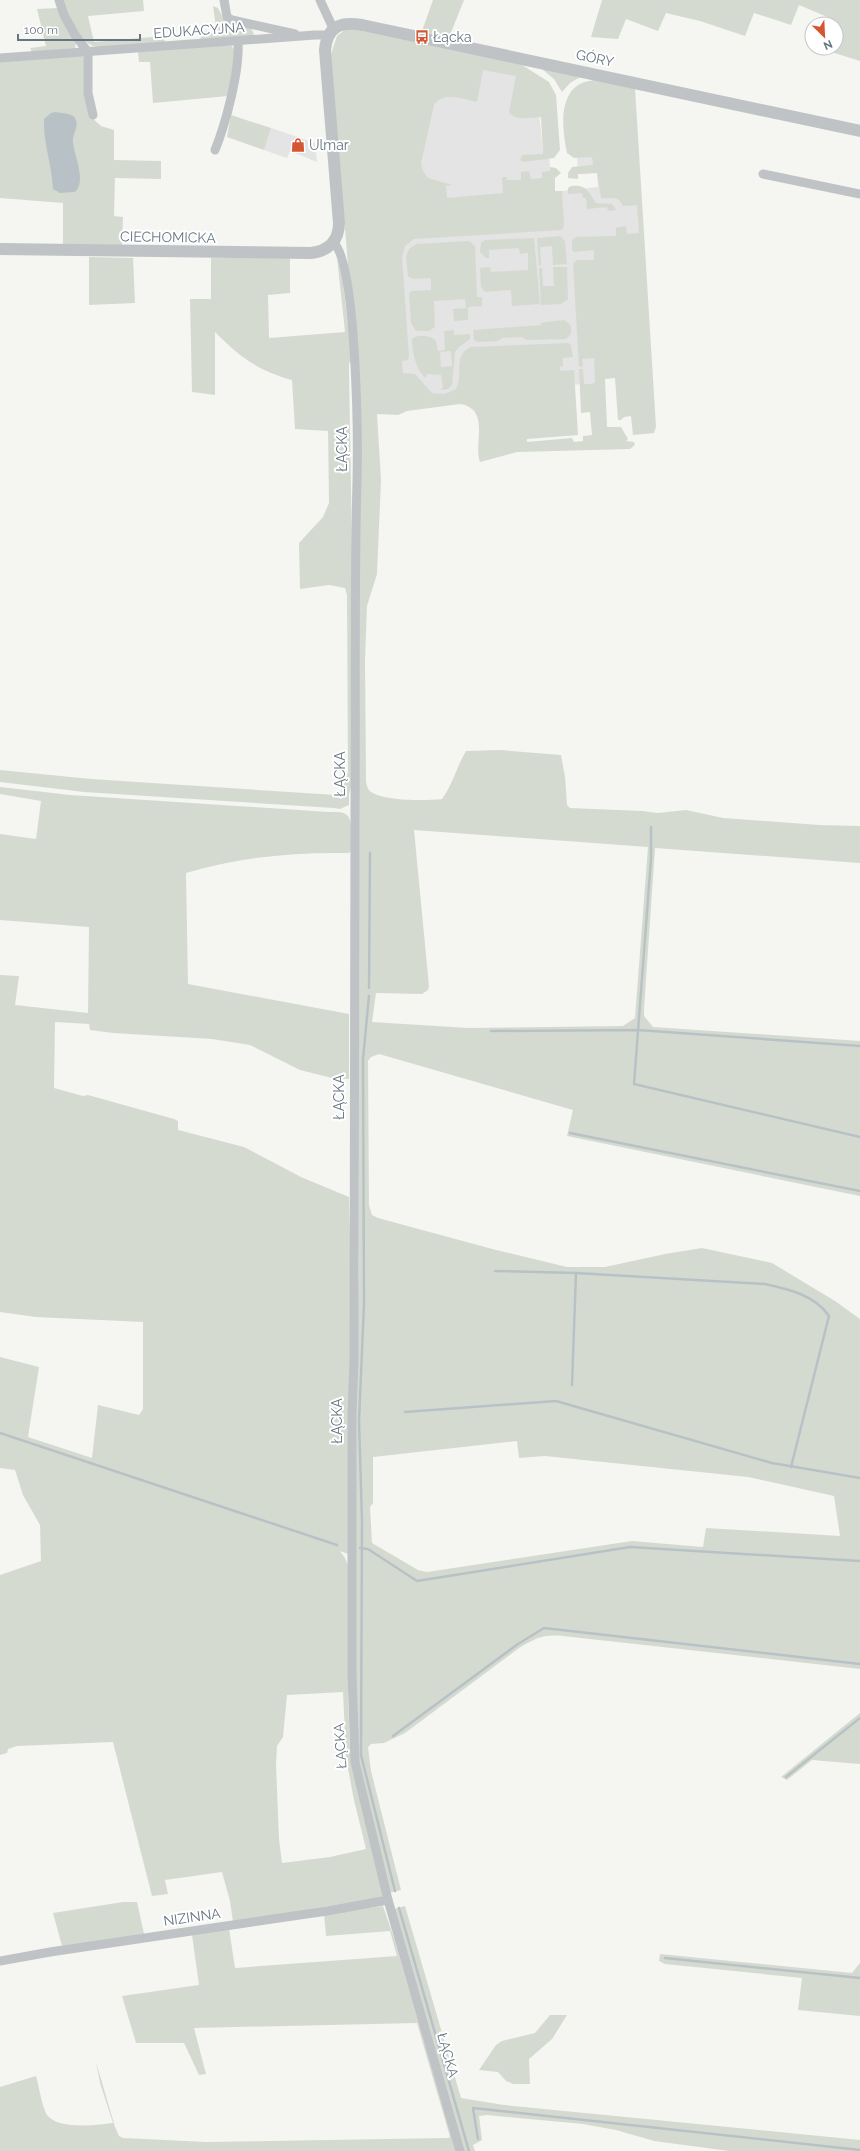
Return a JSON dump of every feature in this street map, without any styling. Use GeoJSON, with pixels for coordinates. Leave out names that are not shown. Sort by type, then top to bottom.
{"type":"FeatureCollection","features":[{"type":"Feature","properties":{"kind":"street"},"geometry":{"type":"LineString","coordinates":[[59,0],[64,14],[75,35],[88,52],[88,88],[93,115]]}},
{"type":"Feature","properties":{"kind":"street"},"geometry":{"type":"LineString","coordinates":[[224,0],[227,17],[232,20],[302,36]]}},
{"type":"Feature","properties":{"kind":"street"},"geometry":{"type":"LineString","coordinates":[[320,0],[331,32],[325,54],[339,223],[338,232],[334,243]]}},
{"type":"Feature","properties":{"kind":"street","name":"GÓRY"},"geometry":{"type":"LineString","coordinates":[[331,32],[348,23],[362,25],[860,130]]}},
{"type":"Feature","properties":{"kind":"street","name":"EDUKACYJNA"},"geometry":{"type":"LineString","coordinates":[[0,58],[302,36],[331,32]]}},
{"type":"Feature","properties":{"kind":"street"},"geometry":{"type":"LineString","coordinates":[[215,150],[230,98],[238,41]]}},
{"type":"Feature","properties":{"kind":"street"},"geometry":{"type":"LineString","coordinates":[[763,174],[860,194]]}},
{"type":"Feature","properties":{"kind":"street","name":"CIECHOMICKA"},"geometry":{"type":"LineString","coordinates":[[0,249],[311,253],[323,250],[334,243]]}},
{"type":"Feature","properties":{"kind":"street","name":"ŁĄCKA"},"geometry":{"type":"LineString","coordinates":[[334,243],[341,255],[347,288],[355,366],[358,451],[355,623],[354,1320],[352,1415],[354,1747],[359,1785],[388,1900],[460,2151]]}},
{"type":"Feature","properties":{"kind":"street","name":"NIZINNA"},"geometry":{"type":"LineString","coordinates":[[0,1962],[50,1952],[388,1900]]}},
{"type":"Feature","properties":{"kind":"shaded area"},"geometry":{"type":"Polygon","coordinates":[[[62,0],[143,0],[144,11],[88,16],[94,42],[164,36],[165,42],[96,47],[89,44],[78,34],[62,0]]]}},
{"type":"Feature","properties":{"kind":"shaded area"},"geometry":{"type":"Polygon","coordinates":[[[433,0],[464,0],[450,35],[444,36],[422,31],[433,0]]]}},
{"type":"Feature","properties":{"kind":"shaded area"},"geometry":{"type":"Polygon","coordinates":[[[602,0],[860,0],[860,61],[844,56],[844,16],[825,16],[799,5],[791,25],[754,13],[745,36],[700,21],[666,13],[658,31],[626,19],[618,39],[591,37],[602,0]]]}},
{"type":"Feature","properties":{"kind":"shaded area"},"geometry":{"type":"Polygon","coordinates":[[[213,6],[218,8],[223,18],[250,26],[254,34],[252,37],[201,42],[200,32],[213,31],[216,27],[213,6]]]}},
{"type":"Feature","properties":{"kind":"shaded area"},"geometry":{"type":"Polygon","coordinates":[[[57,8],[76,42],[75,48],[32,52],[30,48],[46,46],[37,9],[57,8]]]}},
{"type":"Feature","properties":{"kind":"shaded area"},"geometry":{"type":"Polygon","coordinates":[[[346,29],[353,29],[522,65],[549,82],[556,95],[560,150],[554,158],[524,162],[520,160],[522,155],[543,154],[541,117],[519,118],[512,115],[509,112],[516,76],[483,70],[477,102],[448,97],[443,98],[434,105],[421,163],[423,171],[428,178],[452,185],[446,186],[447,198],[503,193],[502,177],[507,177],[507,180],[521,180],[521,172],[529,171],[531,179],[542,178],[542,172],[550,171],[550,167],[556,168],[561,173],[555,178],[555,191],[562,191],[564,225],[562,230],[414,239],[405,246],[402,257],[409,356],[408,360],[402,361],[403,373],[415,374],[432,393],[445,394],[456,389],[459,378],[460,360],[465,351],[471,347],[568,343],[571,345],[573,357],[563,358],[563,366],[560,367],[560,371],[574,370],[578,435],[527,439],[527,442],[572,438],[574,442],[583,441],[583,436],[592,435],[590,412],[581,413],[579,369],[583,369],[584,384],[595,383],[594,358],[582,359],[583,366],[579,367],[573,264],[577,260],[594,260],[594,250],[574,252],[572,250],[572,240],[576,237],[616,236],[616,228],[614,228],[626,226],[627,234],[639,233],[637,205],[623,206],[619,200],[614,198],[601,198],[597,173],[578,174],[578,179],[568,178],[568,173],[572,167],[593,165],[592,157],[574,158],[567,153],[563,118],[565,106],[575,87],[585,82],[603,80],[635,88],[656,427],[654,433],[633,435],[631,416],[618,420],[615,378],[605,379],[607,427],[621,427],[628,439],[626,441],[634,442],[635,445],[630,449],[517,452],[480,462],[478,455],[478,420],[475,413],[469,407],[460,404],[407,411],[398,415],[377,414],[381,480],[377,574],[367,606],[365,660],[367,787],[371,792],[377,795],[395,799],[442,799],[449,788],[466,751],[500,750],[561,755],[565,777],[567,805],[570,808],[658,813],[686,810],[723,818],[819,825],[860,826],[860,863],[655,848],[644,1016],[653,1027],[860,1041],[860,1196],[567,1136],[573,1110],[379,1054],[371,1057],[368,1061],[369,1205],[372,1215],[378,1218],[496,1250],[567,1267],[605,1267],[665,1254],[702,1248],[772,1263],[835,1301],[860,1319],[860,1669],[563,1636],[545,1636],[535,1639],[519,1648],[405,1733],[384,1743],[371,1744],[368,1747],[371,1771],[401,1890],[389,1893],[360,1773],[356,1718],[355,1425],[359,1271],[358,527],[349,278],[331,54],[337,36],[346,29]],[[414,830],[429,986],[428,990],[422,994],[376,993],[372,1022],[468,1028],[623,1026],[635,1018],[648,847],[414,830]],[[517,1441],[373,1457],[373,1503],[370,1507],[372,1543],[418,1570],[427,1572],[632,1541],[703,1547],[706,1528],[840,1536],[834,1496],[748,1477],[545,1456],[519,1458],[517,1441]]]}},
{"type":"Feature","properties":{"kind":"shaded area"},"geometry":{"type":"Polygon","coordinates":[[[346,33],[536,81],[543,153],[549,153],[552,192],[598,187],[597,173],[578,174],[574,104],[633,96],[653,432],[628,373],[595,375],[596,383],[508,390],[401,405],[346,33]]]}},
{"type":"Feature","properties":{"kind":"shaded area"},"geometry":{"type":"Polygon","coordinates":[[[227,45],[232,46],[235,52],[228,96],[153,103],[150,62],[139,62],[138,52],[227,45]]]}},
{"type":"Feature","properties":{"kind":"shaded area"},"geometry":{"type":"Polygon","coordinates":[[[82,56],[84,58],[90,116],[101,126],[114,130],[114,160],[161,161],[161,179],[115,178],[114,216],[123,217],[122,246],[63,244],[63,203],[0,198],[0,61],[82,56]]]}},
{"type":"Feature","properties":{"kind":"shaded area"},"geometry":{"type":"Polygon","coordinates":[[[542,69],[582,76],[570,83],[562,92],[554,79],[542,69]]]}},
{"type":"Feature","properties":{"kind":"shaded area"},"geometry":{"type":"Polygon","coordinates":[[[55,112],[73,116],[77,124],[73,142],[79,168],[80,182],[75,192],[60,193],[53,189],[45,137],[44,119],[51,113],[55,112]]]}},
{"type":"Feature","properties":{"kind":"shaded area"},"geometry":{"type":"Polygon","coordinates":[[[231,115],[271,128],[264,150],[227,137],[231,115]]]}},
{"type":"Feature","properties":{"kind":"shaded area"},"geometry":{"type":"Polygon","coordinates":[[[271,128],[315,143],[317,162],[290,151],[287,158],[264,150],[271,128]]]}},
{"type":"Feature","properties":{"kind":"shaded area"},"geometry":{"type":"Polygon","coordinates":[[[571,186],[583,187],[589,192],[596,203],[612,204],[616,210],[608,211],[607,207],[587,209],[586,198],[583,198],[582,193],[568,194],[568,188],[571,186]]]}},
{"type":"Feature","properties":{"kind":"shaded area"},"geometry":{"type":"Polygon","coordinates":[[[560,236],[565,241],[567,264],[553,265],[552,246],[540,247],[541,265],[539,266],[537,238],[560,236]]]}},
{"type":"Feature","properties":{"kind":"shaded area"},"geometry":{"type":"Polygon","coordinates":[[[534,238],[540,304],[512,306],[511,290],[485,292],[481,287],[480,268],[490,267],[491,272],[528,270],[528,253],[520,254],[519,248],[489,250],[489,258],[486,258],[480,252],[481,243],[485,240],[534,238]]]}},
{"type":"Feature","properties":{"kind":"shaded area"},"geometry":{"type":"Polygon","coordinates":[[[469,241],[475,246],[477,297],[482,297],[482,306],[468,307],[468,320],[454,321],[453,309],[466,308],[465,299],[434,301],[435,327],[429,331],[416,331],[411,323],[409,293],[412,291],[431,290],[431,278],[413,279],[408,276],[406,257],[409,249],[416,244],[469,241]]]}},
{"type":"Feature","properties":{"kind":"shaded area"},"geometry":{"type":"Polygon","coordinates":[[[89,257],[133,258],[135,303],[89,305],[89,257]]]}},
{"type":"Feature","properties":{"kind":"shaded area"},"geometry":{"type":"Polygon","coordinates":[[[337,257],[342,274],[352,361],[349,363],[349,373],[352,544],[353,781],[349,794],[349,805],[340,809],[84,792],[0,782],[0,770],[91,779],[336,795],[342,791],[348,772],[347,595],[345,588],[329,585],[300,589],[299,543],[323,517],[329,503],[328,431],[295,429],[292,380],[269,372],[250,362],[215,332],[215,395],[192,392],[190,299],[211,299],[211,258],[290,258],[290,293],[268,295],[269,338],[345,332],[337,257]]]}},
{"type":"Feature","properties":{"kind":"shaded area"},"geometry":{"type":"Polygon","coordinates":[[[553,267],[567,267],[568,299],[561,304],[541,305],[539,268],[542,268],[543,286],[554,286],[553,267]]]}},
{"type":"Feature","properties":{"kind":"shaded area"},"geometry":{"type":"Polygon","coordinates":[[[565,320],[571,326],[571,334],[566,339],[526,340],[522,337],[502,338],[498,341],[477,342],[474,340],[473,330],[541,325],[541,323],[545,322],[565,320]]]}},
{"type":"Feature","properties":{"kind":"shaded area"},"geometry":{"type":"Polygon","coordinates":[[[454,330],[454,335],[470,334],[470,339],[455,352],[452,385],[448,389],[441,390],[443,387],[441,375],[427,374],[426,378],[417,366],[412,339],[417,336],[431,337],[436,341],[438,351],[445,350],[444,331],[454,330]],[[451,351],[440,352],[441,367],[452,366],[451,351]]]}},
{"type":"Feature","properties":{"kind":"shaded area"},"geometry":{"type":"Polygon","coordinates":[[[0,787],[70,795],[338,812],[349,817],[351,826],[351,851],[349,853],[308,853],[246,859],[186,873],[188,984],[349,1014],[349,1079],[332,1078],[300,1070],[250,1045],[212,1039],[113,1033],[90,1030],[89,1024],[55,1022],[54,1088],[83,1096],[88,1095],[174,1119],[178,1121],[178,1130],[244,1147],[301,1177],[349,1197],[351,1270],[348,1554],[340,1551],[348,1566],[348,1692],[350,1751],[384,1896],[233,1922],[230,1901],[222,1872],[165,1880],[168,1894],[152,1896],[113,1742],[17,1746],[8,1749],[7,1753],[0,1755],[0,1575],[41,1561],[40,1525],[23,1495],[15,1470],[0,1468],[0,1357],[39,1367],[28,1437],[92,1458],[98,1405],[139,1415],[143,1409],[143,1322],[36,1317],[0,1312],[0,975],[19,976],[15,1005],[88,1013],[89,927],[0,920],[0,834],[36,839],[41,801],[0,794],[0,787]],[[343,1692],[287,1695],[283,1737],[277,1746],[276,1765],[279,1839],[282,1863],[330,1857],[366,1849],[354,1800],[346,1758],[343,1692]]]}},
{"type":"Feature","properties":{"kind":"shaded area"},"geometry":{"type":"Polygon","coordinates":[[[860,1713],[860,1764],[812,1760],[787,1780],[781,1777],[860,1713]]]}},
{"type":"Feature","properties":{"kind":"shaded area"},"geometry":{"type":"Polygon","coordinates":[[[123,1902],[137,1902],[144,1934],[62,1946],[53,1913],[123,1902]]]}},
{"type":"Feature","properties":{"kind":"shaded area"},"geometry":{"type":"Polygon","coordinates":[[[383,1906],[395,1941],[456,2151],[0,2151],[0,2087],[36,2076],[45,2111],[52,2120],[68,2125],[97,2125],[113,2123],[100,2083],[96,2062],[115,2127],[119,2136],[123,2138],[206,2142],[450,2137],[417,2023],[194,2028],[206,2074],[199,2075],[184,2043],[136,2043],[122,1996],[199,1985],[192,1935],[229,1928],[235,1968],[397,1956],[390,1931],[326,1936],[324,1914],[383,1906]]]}},
{"type":"Feature","properties":{"kind":"shaded area"},"geometry":{"type":"Polygon","coordinates":[[[405,1906],[461,2098],[504,2105],[860,2140],[860,2151],[729,2151],[654,2141],[616,2130],[583,2124],[487,2115],[479,2116],[482,2140],[473,2145],[475,2151],[463,2151],[394,1909],[405,1906]]]}},
{"type":"Feature","properties":{"kind":"shaded area"},"geometry":{"type":"Polygon","coordinates":[[[660,1954],[852,1973],[860,1963],[860,2016],[798,2010],[802,1978],[665,1964],[659,1961],[660,1954]]]}},
{"type":"Feature","properties":{"kind":"shaded area"},"geometry":{"type":"Polygon","coordinates":[[[550,2015],[567,2015],[552,2039],[529,2059],[530,2084],[513,2084],[506,2081],[498,2072],[479,2070],[496,2045],[502,2041],[535,2033],[550,2015]]]}},
{"type":"Feature","properties":{"kind":"waterway"},"geometry":{"type":"LineString","coordinates":[[651,827],[651,859],[634,1084],[860,1137]]}},
{"type":"Feature","properties":{"kind":"waterway"},"geometry":{"type":"LineString","coordinates":[[369,988],[370,853]]}},
{"type":"Feature","properties":{"kind":"waterway"},"geometry":{"type":"LineString","coordinates":[[369,996],[363,1059],[364,1304],[359,1421],[362,1521],[361,1755],[395,1891]]}},
{"type":"Feature","properties":{"kind":"waterway"},"geometry":{"type":"LineString","coordinates":[[491,1031],[638,1030],[860,1046]]}},
{"type":"Feature","properties":{"kind":"waterway"},"geometry":{"type":"LineString","coordinates":[[570,1133],[860,1191]]}},
{"type":"Feature","properties":{"kind":"waterway"},"geometry":{"type":"LineString","coordinates":[[495,1271],[576,1273],[765,1284],[783,1288],[809,1298],[829,1316],[791,1467]]}},
{"type":"Feature","properties":{"kind":"waterway"},"geometry":{"type":"LineString","coordinates":[[572,1385],[576,1273]]}},
{"type":"Feature","properties":{"kind":"waterway"},"geometry":{"type":"LineString","coordinates":[[405,1412],[556,1401],[772,1463],[860,1478]]}},
{"type":"Feature","properties":{"kind":"waterway"},"geometry":{"type":"LineString","coordinates":[[0,1433],[337,1545]]}},
{"type":"Feature","properties":{"kind":"waterway"},"geometry":{"type":"LineString","coordinates":[[360,1548],[368,1549],[417,1581],[630,1547],[860,1561]]}},
{"type":"Feature","properties":{"kind":"waterway"},"geometry":{"type":"LineString","coordinates":[[393,1736],[518,1644],[544,1628],[860,1664]]}},
{"type":"Feature","properties":{"kind":"waterway"},"geometry":{"type":"LineString","coordinates":[[786,1777],[860,1718]]}},
{"type":"Feature","properties":{"kind":"waterway"},"geometry":{"type":"LineString","coordinates":[[399,1908],[469,2151]]}},
{"type":"Feature","properties":{"kind":"waterway"},"geometry":{"type":"LineString","coordinates":[[665,1958],[860,1978]]}},
{"type":"Feature","properties":{"kind":"waterway"},"geometry":{"type":"LineString","coordinates":[[478,2139],[473,2108],[860,2150]]}},
{"type":"Feature","properties":{"kind":"place","name":"Łącka"},"geometry":{"type":"Point","coordinates":[422,37]}},
{"type":"Feature","properties":{"kind":"place","name":"Ulmar"},"geometry":{"type":"Point","coordinates":[298,145]}}]}
